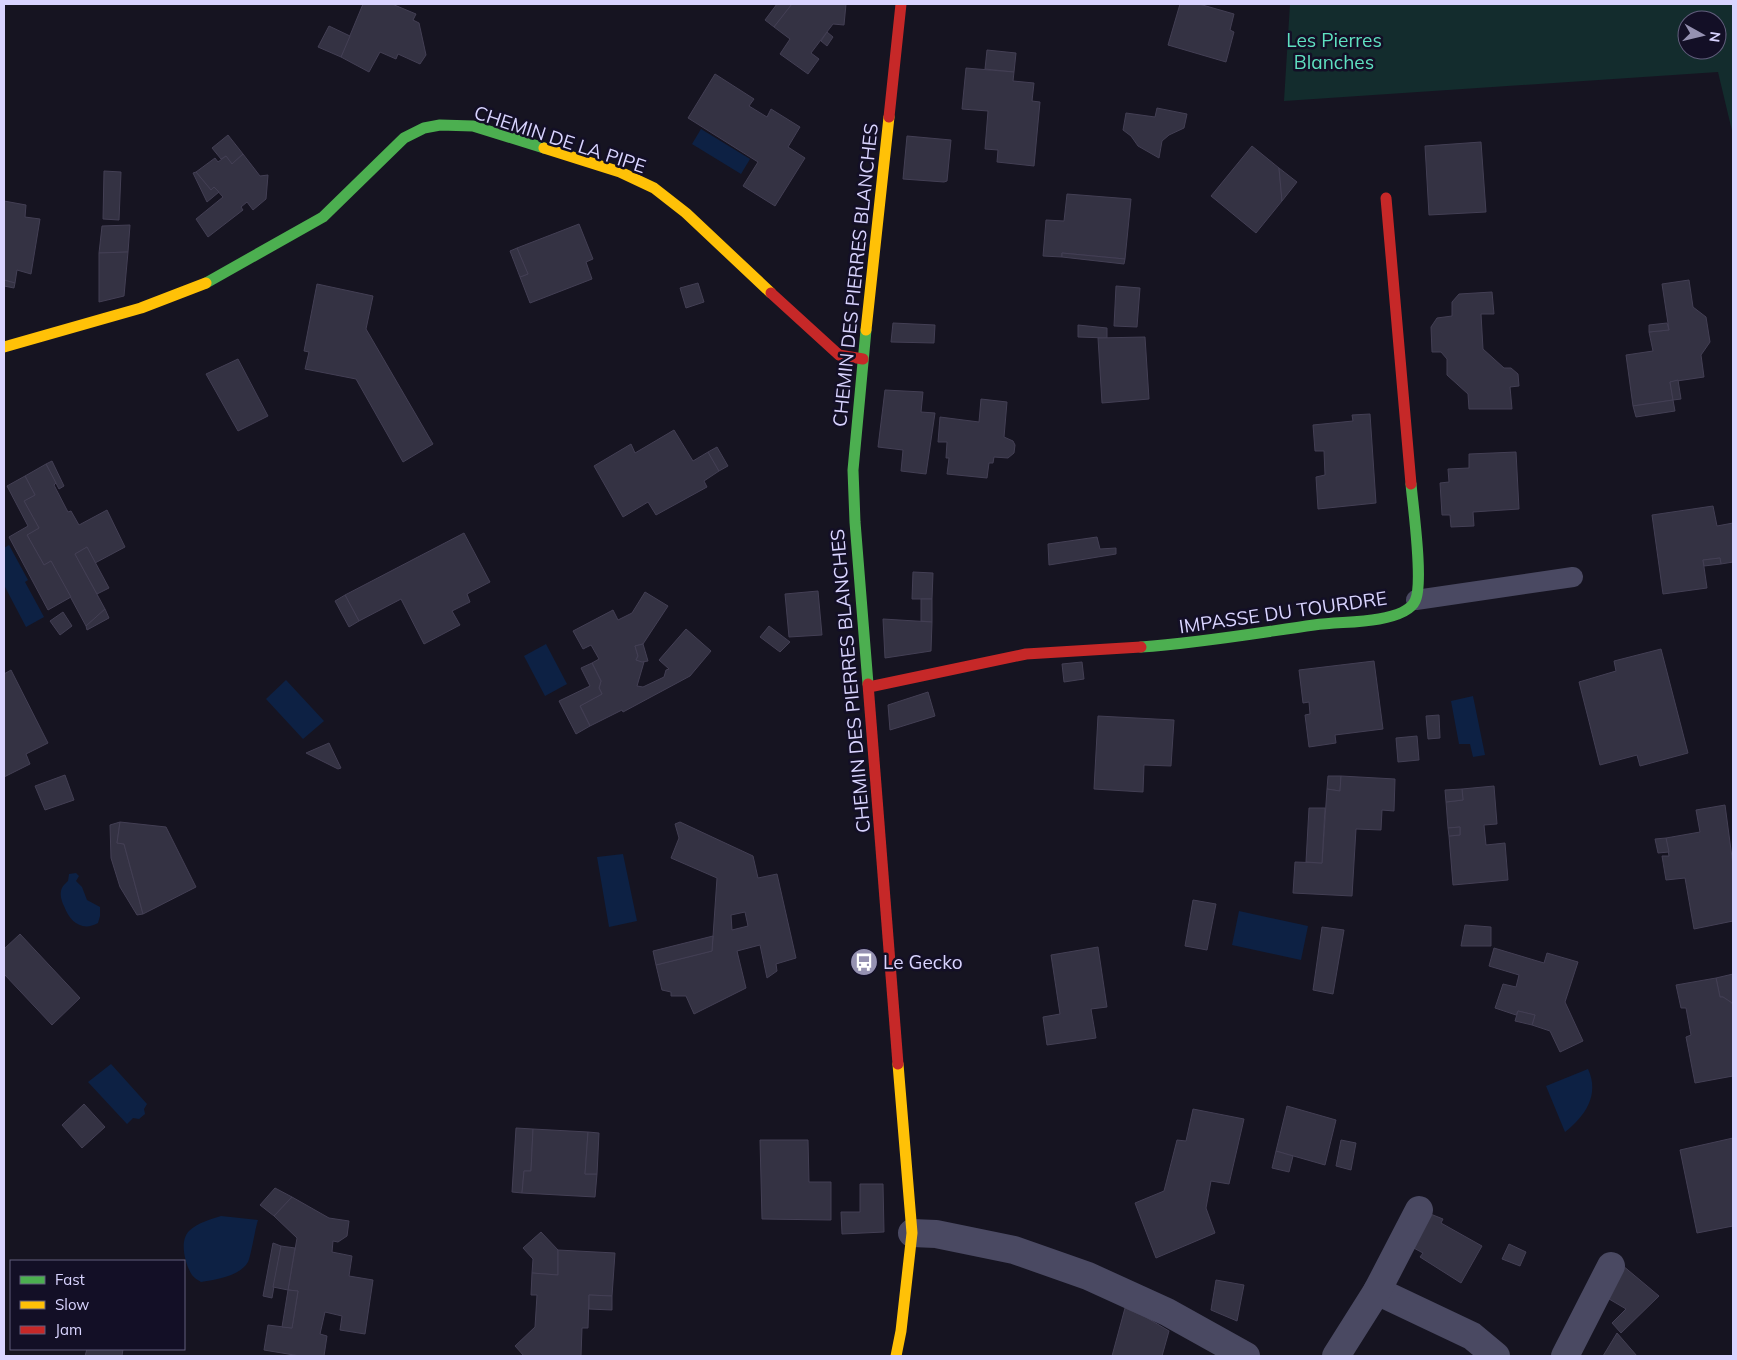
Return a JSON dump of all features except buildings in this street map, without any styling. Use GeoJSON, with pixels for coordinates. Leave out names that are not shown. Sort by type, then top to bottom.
{"type":"FeatureCollection","features":[{"type":"Feature","properties":{"kind":"street","name":"CHEMIN DES PIERRES BLANCHES"},"geometry":{"type":"LineString","coordinates":[[896,1356],[901,1331],[912,1233],[855,522],[854,470],[863,359],[901,4]]}},
{"type":"Feature","properties":{"kind":"street","name":"CHEMIN DE LA PIPE"},"geometry":{"type":"LineString","coordinates":[[4,347],[141,308],[211,281],[323,217],[404,138],[424,128],[440,125],[458,125],[473,126],[620,172],[654,188],[686,213],[831,349],[839,355],[863,359]]}},
{"type":"Feature","properties":{"kind":"street"},"geometry":{"type":"LineString","coordinates":[[1386,198],[1417,547],[1418,578],[1416,600]]}},
{"type":"Feature","properties":{"kind":"street","name":"IMPASSE DU TOURDRE"},"geometry":{"type":"LineString","coordinates":[[869,686],[1026,654],[1172,645],[1380,618],[1402,612],[1411,607],[1416,600]]}},
{"type":"Feature","properties":{"kind":"street"},"geometry":{"type":"LineString","coordinates":[[1336,1356],[1377,1292],[1419,1210]]}},
{"type":"Feature","properties":{"kind":"street"},"geometry":{"type":"LineString","coordinates":[[912,1233],[936,1234],[1014,1250],[1088,1276],[1167,1312],[1246,1356]]}},
{"type":"Feature","properties":{"kind":"street"},"geometry":{"type":"LineString","coordinates":[[1565,1356],[1611,1266]]}},
{"type":"Feature","properties":{"kind":"street"},"geometry":{"type":"LineString","coordinates":[[1377,1292],[1472,1336],[1496,1356]]}},
{"type":"Feature","properties":{"kind":"lane"},"geometry":{"type":"LineString","coordinates":[[1416,600],[1573,577]]}},
{"type":"Feature","properties":{"kind":"green space","name":"Les Pierres Blanches"},"geometry":{"type":"Polygon","coordinates":[[[1290,4],[1733,4],[1733,135],[1718,72],[1284,101],[1290,4]]]}},
{"type":"Feature","properties":{"kind":"water"},"geometry":{"type":"Polygon","coordinates":[[[701,129],[750,159],[741,174],[692,144],[701,129]]]}},
{"type":"Feature","properties":{"kind":"water"},"geometry":{"type":"Polygon","coordinates":[[[9,545],[28,580],[25,582],[44,617],[26,627],[4,585],[4,548],[9,545]]]}},
{"type":"Feature","properties":{"kind":"water"},"geometry":{"type":"Polygon","coordinates":[[[546,644],[567,684],[545,696],[524,656],[546,644]]]}},
{"type":"Feature","properties":{"kind":"water"},"geometry":{"type":"Polygon","coordinates":[[[286,680],[324,721],[303,739],[266,699],[286,680]]]}},
{"type":"Feature","properties":{"kind":"water"},"geometry":{"type":"Polygon","coordinates":[[[1473,696],[1485,755],[1473,757],[1470,744],[1459,744],[1451,701],[1473,696]]]}},
{"type":"Feature","properties":{"kind":"water"},"geometry":{"type":"Polygon","coordinates":[[[623,854],[637,921],[609,927],[597,857],[623,854]]]}},
{"type":"Feature","properties":{"kind":"water"},"geometry":{"type":"Polygon","coordinates":[[[76,873],[79,876],[76,881],[82,887],[87,900],[100,907],[98,923],[92,926],[82,926],[73,921],[62,901],[61,891],[68,881],[69,874],[76,873]]]}},
{"type":"Feature","properties":{"kind":"water"},"geometry":{"type":"Polygon","coordinates":[[[1239,911],[1308,926],[1301,960],[1232,945],[1239,911]]]}},
{"type":"Feature","properties":{"kind":"water"},"geometry":{"type":"Polygon","coordinates":[[[111,1064],[147,1104],[144,1109],[145,1114],[139,1119],[133,1118],[127,1124],[88,1082],[111,1064]]]}},
{"type":"Feature","properties":{"kind":"water"},"geometry":{"type":"Polygon","coordinates":[[[1588,1069],[1592,1088],[1591,1096],[1579,1119],[1565,1132],[1546,1086],[1588,1069]]]}},
{"type":"Feature","properties":{"kind":"water"},"geometry":{"type":"Polygon","coordinates":[[[221,1216],[258,1220],[249,1259],[244,1267],[233,1274],[201,1282],[189,1270],[184,1253],[184,1241],[189,1231],[196,1226],[221,1216]]]}},
{"type":"Feature","properties":{"kind":"traffic: fast"},"geometry":{"type":"LineString","coordinates":[[206,283],[323,217],[404,138],[424,128],[440,125],[473,126],[544,148]]}},
{"type":"Feature","properties":{"kind":"traffic: fast"},"geometry":{"type":"LineString","coordinates":[[866,330],[853,470],[855,522],[868,684]]}},
{"type":"Feature","properties":{"kind":"traffic: fast"},"geometry":{"type":"LineString","coordinates":[[1141,647],[1322,624],[1371,620],[1389,617],[1409,608],[1415,601],[1418,579],[1417,545],[1411,484]]}},
{"type":"Feature","properties":{"kind":"traffic: slow"},"geometry":{"type":"LineString","coordinates":[[866,330],[889,117]]}},
{"type":"Feature","properties":{"kind":"traffic: slow"},"geometry":{"type":"LineString","coordinates":[[544,148],[620,172],[654,188],[686,213],[771,293]]}},
{"type":"Feature","properties":{"kind":"traffic: slow"},"geometry":{"type":"LineString","coordinates":[[4,347],[141,308],[206,283]]}},
{"type":"Feature","properties":{"kind":"traffic: slow"},"geometry":{"type":"LineString","coordinates":[[896,1356],[901,1331],[912,1233],[898,1064]]}},
{"type":"Feature","properties":{"kind":"traffic: jam"},"geometry":{"type":"LineString","coordinates":[[889,117],[901,4]]}},
{"type":"Feature","properties":{"kind":"traffic: jam"},"geometry":{"type":"LineString","coordinates":[[1386,198],[1411,484]]}},
{"type":"Feature","properties":{"kind":"traffic: jam"},"geometry":{"type":"LineString","coordinates":[[771,293],[839,355],[863,359]]}},
{"type":"Feature","properties":{"kind":"traffic: jam"},"geometry":{"type":"LineString","coordinates":[[869,687],[1026,654],[1141,647]]}},
{"type":"Feature","properties":{"kind":"traffic: jam"},"geometry":{"type":"LineString","coordinates":[[868,684],[898,1064]]}},
{"type":"Feature","properties":{"kind":"place","name":"Le Gecko"},"geometry":{"type":"Point","coordinates":[864,962]}}]}
